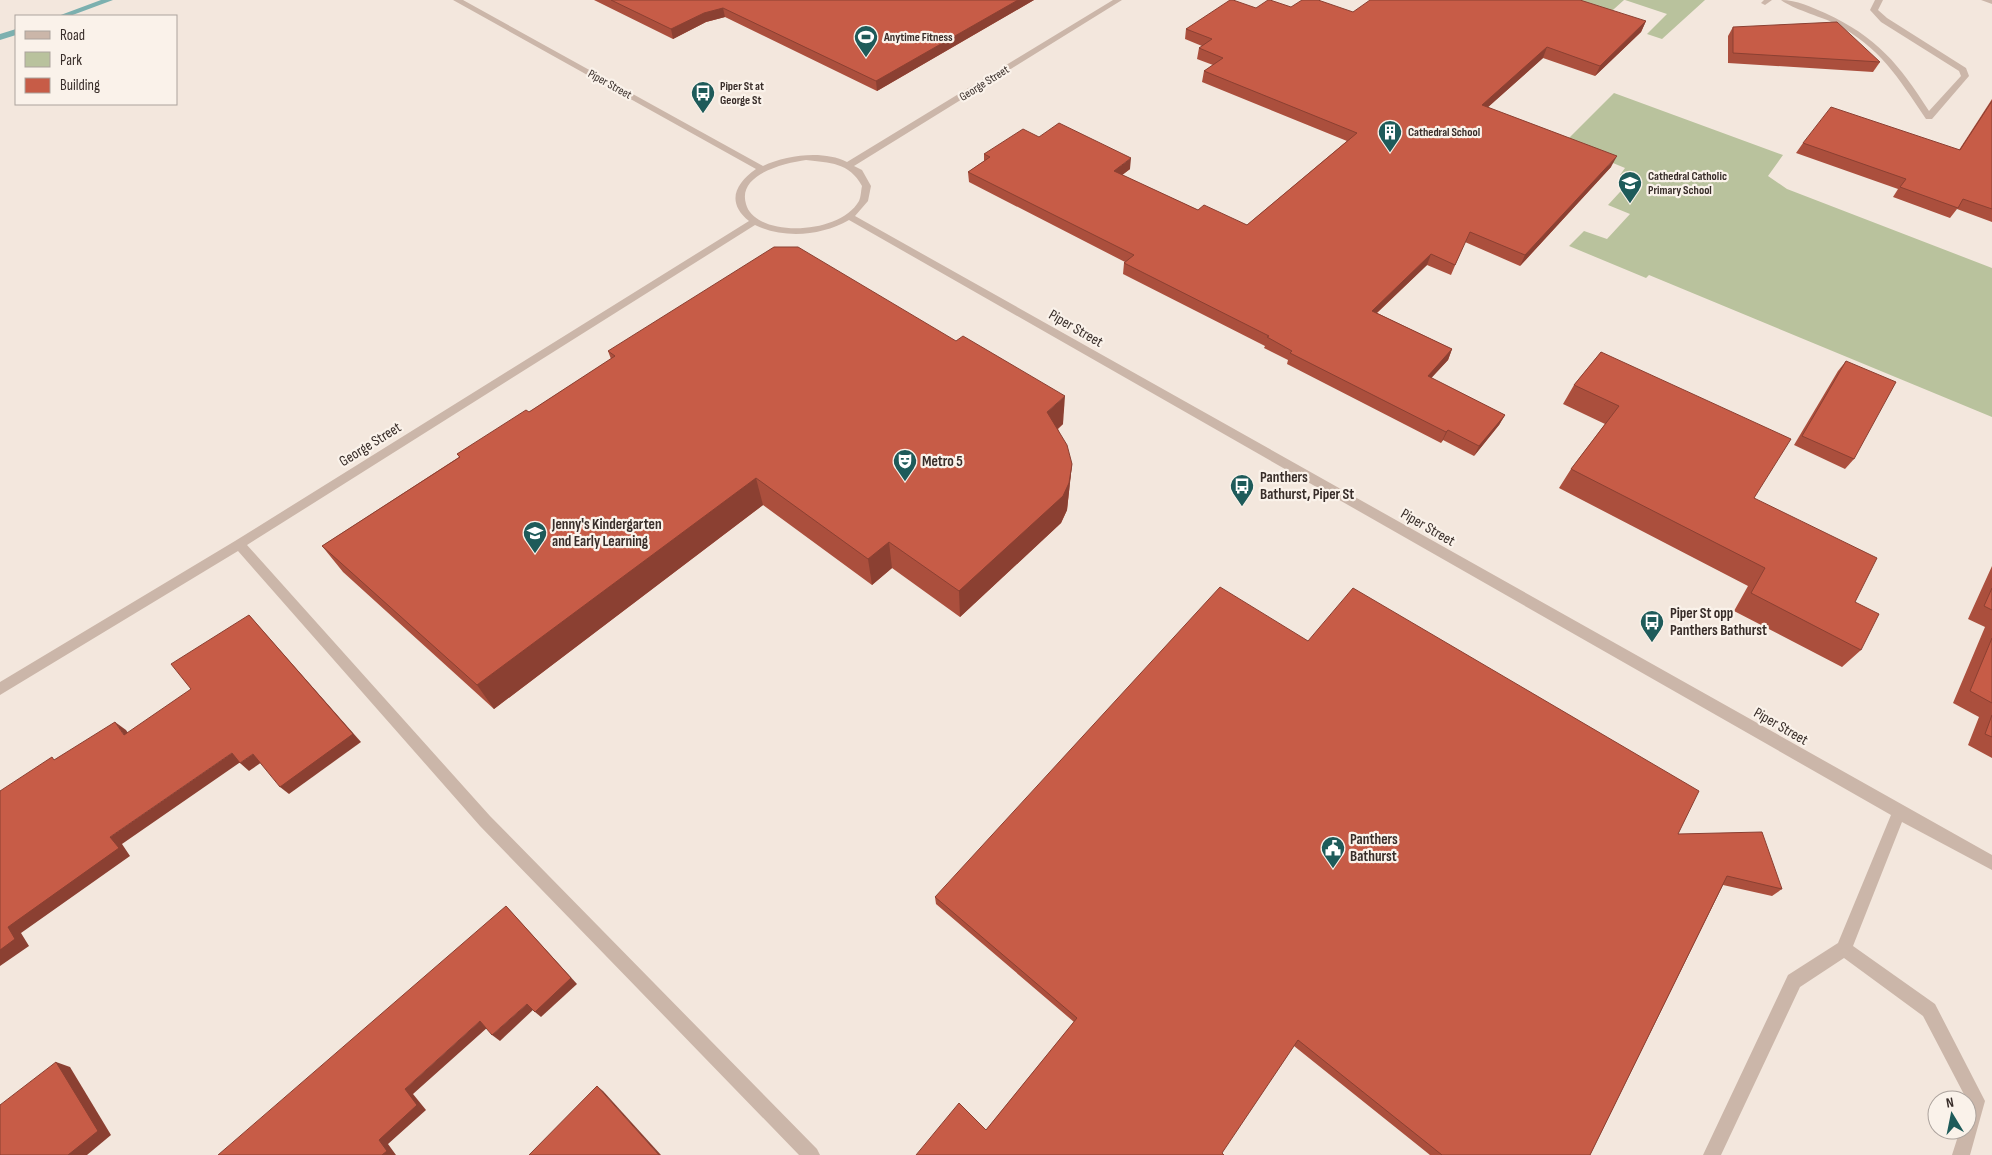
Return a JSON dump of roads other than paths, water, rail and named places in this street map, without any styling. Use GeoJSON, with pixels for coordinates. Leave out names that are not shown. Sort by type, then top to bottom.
{"type":"FeatureCollection","features":[{"type":"Feature","properties":{"kind":"street","name":"Piper Street"},"geometry":{"type":"LineString","coordinates":[[457,0],[762,169]]}},
{"type":"Feature","properties":{"kind":"street","name":"George Street"},"geometry":{"type":"LineString","coordinates":[[849,165],[1118,0]]}},
{"type":"Feature","properties":{"kind":"street"},"geometry":{"type":"LineString","coordinates":[[1785,0],[1840,22],[1869,42],[1898,70],[1929,117],[1965,76],[1963,70],[1884,20],[1874,10],[1879,0]]}},
{"type":"Feature","properties":{"kind":"street"},"geometry":{"type":"LineString","coordinates":[[1985,0],[1992,2]]}},
{"type":"Feature","properties":{"kind":"street"},"geometry":{"type":"LineString","coordinates":[[806,157],[822,158],[849,165],[859,172],[865,180],[868,190],[866,199],[850,217],[837,224],[802,232],[768,228],[754,221],[746,214],[741,205],[740,195],[744,186],[762,169],[775,163],[806,157]]}},
{"type":"Feature","properties":{"kind":"street","name":"Piper Street"},"geometry":{"type":"LineString","coordinates":[[850,217],[1898,812],[1992,863]]}},
{"type":"Feature","properties":{"kind":"street","name":"George Street"},"geometry":{"type":"LineString","coordinates":[[0,689],[239,544],[754,221]]}},
{"type":"Feature","properties":{"kind":"street"},"geometry":{"type":"LineString","coordinates":[[239,544],[485,820],[811,1155]]}},
{"type":"Feature","properties":{"kind":"street"},"geometry":{"type":"LineString","coordinates":[[1712,1155],[1794,981],[1844,949],[1898,812]]}},
{"type":"Feature","properties":{"kind":"street"},"geometry":{"type":"LineString","coordinates":[[1844,949],[1929,1010],[1977,1101],[1961,1155]]}},
{"type":"Feature","properties":{"kind":"waterway"},"geometry":{"type":"LineString","coordinates":[[65,15],[109,0]]}},
{"type":"Feature","properties":{"kind":"waterway"},"geometry":{"type":"LineString","coordinates":[[0,37],[15,32]]}},
{"type":"Feature","properties":{"kind":"place","name":"Anytime Fitness"},"geometry":{"type":"Point","coordinates":[866,58]}},
{"type":"Feature","properties":{"kind":"place","name":"Piper St at George St"},"geometry":{"type":"Point","coordinates":[703,114]}},
{"type":"Feature","properties":{"kind":"place","name":"Cathedral School"},"geometry":{"type":"Point","coordinates":[1390,153]}},
{"type":"Feature","properties":{"kind":"place","name":"Cathedral Catholic Primary School"},"geometry":{"type":"Point","coordinates":[1630,204]}},
{"type":"Feature","properties":{"kind":"place","name":"Metro 5"},"geometry":{"type":"Point","coordinates":[905,482]}},
{"type":"Feature","properties":{"kind":"place","name":"Panthers Bathurst, Piper St"},"geometry":{"type":"Point","coordinates":[1242,507]}},
{"type":"Feature","properties":{"kind":"place","name":"Jenny's Kindergarten and Early Learning"},"geometry":{"type":"Point","coordinates":[535,554]}},
{"type":"Feature","properties":{"kind":"place","name":"Piper St opp Panthers Bathurst"},"geometry":{"type":"Point","coordinates":[1652,643]}},
{"type":"Feature","properties":{"kind":"place","name":"Panthers Bathurst"},"geometry":{"type":"Point","coordinates":[1333,869]}}]}
